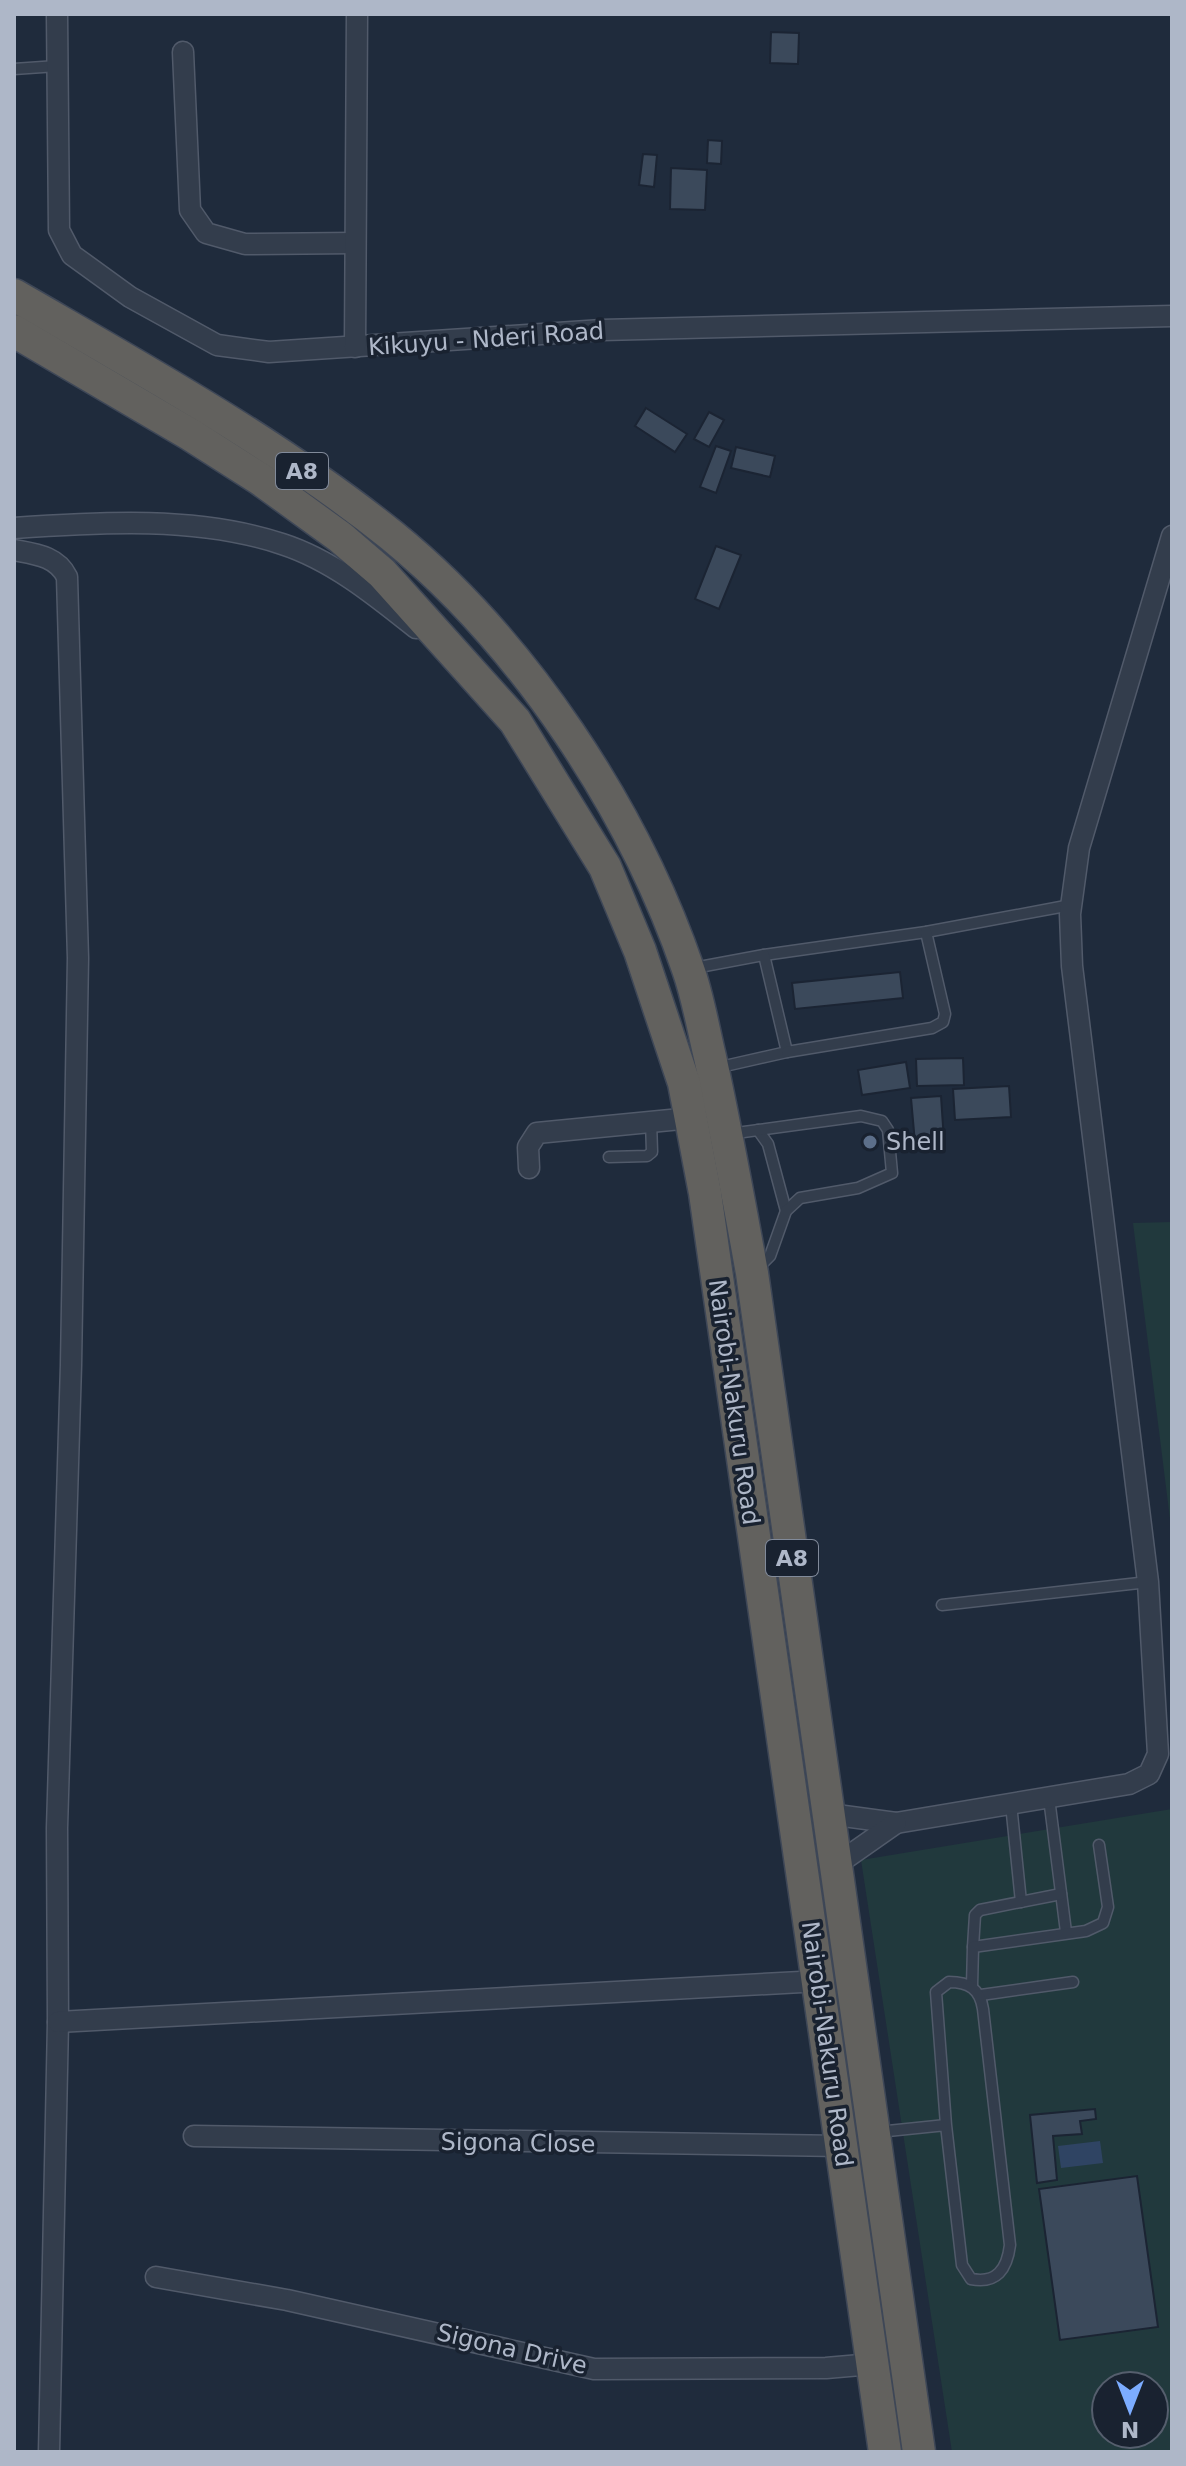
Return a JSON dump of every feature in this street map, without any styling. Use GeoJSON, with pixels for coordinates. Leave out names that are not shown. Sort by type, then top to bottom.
{"type":"FeatureCollection","features":[{"type":"Feature","properties":{"kind":"highway","name":"A8"},"geometry":{"type":"LineString","coordinates":[[14,295],[263,443],[390,535],[469,608],[546,702],[601,785],[638,850],[688,969],[712,1069],[742,1132],[752,1273],[919,2452]]}},
{"type":"Feature","properties":{"kind":"highway","name":"A8"},"geometry":{"type":"LineString","coordinates":[[14,331],[191,435],[340,537],[392,583],[515,721]]}},
{"type":"Feature","properties":{"kind":"highway","name":"Nairobi-Nakuru Road"},"geometry":{"type":"LineString","coordinates":[[515,721],[605,867],[640,951],[684,1083],[820,1981],[885,2452]]}},
{"type":"Feature","properties":{"kind":"street","name":"Kikuyu - Nderi Road"},"geometry":{"type":"LineString","coordinates":[[57,14],[59,230],[72,255],[130,297],[217,345],[269,352],[602,330],[1172,316]]}},
{"type":"Feature","properties":{"kind":"street"},"geometry":{"type":"LineString","coordinates":[[355,347],[357,14]]}},
{"type":"Feature","properties":{"kind":"street"},"geometry":{"type":"LineString","coordinates":[[183,52],[190,210],[206,233],[245,244],[355,243]]}},
{"type":"Feature","properties":{"kind":"street"},"geometry":{"type":"LineString","coordinates":[[14,528],[109,523],[206,528],[285,544],[372,593],[440,647],[515,721]]}},
{"type":"Feature","properties":{"kind":"street"},"geometry":{"type":"LineString","coordinates":[[829,1814],[896,1823],[1129,1784],[1153,1769],[1158,1754],[1148,1582],[1072,966],[1071,905],[1075,865],[1091,802],[1168,560],[1172,536]]}},
{"type":"Feature","properties":{"kind":"street"},"geometry":{"type":"LineString","coordinates":[[14,550],[52,559],[62,566],[67,577],[78,958],[72,1349],[57,1828],[58,2022],[49,2452]]}},
{"type":"Feature","properties":{"kind":"street"},"geometry":{"type":"LineString","coordinates":[[529,1168],[528,1147],[537,1133],[691,1118]]}},
{"type":"Feature","properties":{"kind":"street"},"geometry":{"type":"LineString","coordinates":[[836,1865],[896,1823]]}},
{"type":"Feature","properties":{"kind":"street"},"geometry":{"type":"LineString","coordinates":[[58,2022],[820,1981]]}},
{"type":"Feature","properties":{"kind":"street","name":"Sigona Close"},"geometry":{"type":"LineString","coordinates":[[194,2136],[841,2146]]}},
{"type":"Feature","properties":{"kind":"street","name":"Sigona Drive"},"geometry":{"type":"LineString","coordinates":[[156,2277],[287,2300],[594,2369],[826,2368],[872,2364]]}},
{"type":"Feature","properties":{"kind":"lane"},"geometry":{"type":"LineString","coordinates":[[14,69],[57,66]]}},
{"type":"Feature","properties":{"kind":"lane"},"geometry":{"type":"LineString","coordinates":[[688,969],[926,932],[1071,905]]}},
{"type":"Feature","properties":{"kind":"lane"},"geometry":{"type":"LineString","coordinates":[[712,1069],[787,1052],[932,1028],[943,1022],[945,1014],[926,932]]}},
{"type":"Feature","properties":{"kind":"lane"},"geometry":{"type":"LineString","coordinates":[[764,955],[787,1052]]}},
{"type":"Feature","properties":{"kind":"lane"},"geometry":{"type":"LineString","coordinates":[[742,1132],[861,1116],[882,1121],[888,1130],[892,1173],[858,1188],[800,1198],[786,1211],[770,1256],[752,1273]]}},
{"type":"Feature","properties":{"kind":"lane"},"geometry":{"type":"LineString","coordinates":[[609,1157],[647,1156],[652,1152],[651,1121]]}},
{"type":"Feature","properties":{"kind":"lane"},"geometry":{"type":"LineString","coordinates":[[742,1132],[768,1144],[786,1211]]}},
{"type":"Feature","properties":{"kind":"lane"},"geometry":{"type":"LineString","coordinates":[[942,1605],[1148,1582]]}},
{"type":"Feature","properties":{"kind":"lane"},"geometry":{"type":"LineString","coordinates":[[1049,1798],[1066,1932]]}},
{"type":"Feature","properties":{"kind":"lane"},"geometry":{"type":"LineString","coordinates":[[1011,1804],[1021,1902]]}},
{"type":"Feature","properties":{"kind":"lane"},"geometry":{"type":"LineString","coordinates":[[973,1947],[1086,1931],[1103,1923],[1107,1917],[1099,1845]]}},
{"type":"Feature","properties":{"kind":"lane"},"geometry":{"type":"LineString","coordinates":[[972,1986],[975,1915],[980,1910],[1061,1894]]}},
{"type":"Feature","properties":{"kind":"lane"},"geometry":{"type":"LineString","coordinates":[[949,1982],[972,1986],[981,1995],[1010,2245],[1008,2261],[1002,2271],[988,2280],[971,2279],[962,2265],[946,2125],[936,1992],[949,1982]]}},
{"type":"Feature","properties":{"kind":"lane"},"geometry":{"type":"LineString","coordinates":[[981,1995],[1073,1982]]}},
{"type":"Feature","properties":{"kind":"lane"},"geometry":{"type":"LineString","coordinates":[[873,2132],[946,2125]]}},
{"type":"Feature","properties":{"kind":"green space"},"geometry":{"type":"Polygon","coordinates":[[[1172,1222],[1172,1535],[1133,1223],[1172,1222]]]}},
{"type":"Feature","properties":{"kind":"green space"},"geometry":{"type":"Polygon","coordinates":[[[1172,1809],[1172,2452],[952,2452],[861,1860],[1172,1809]]]}},
{"type":"Feature","properties":{"kind":"water"},"geometry":{"type":"Polygon","coordinates":[[[1100,2141],[1103,2163],[1061,2168],[1058,2146],[1100,2141]]]}},
{"type":"Feature","properties":{"kind":"building"},"geometry":{"type":"Polygon","coordinates":[[[771,32],[799,33],[798,64],[770,63],[771,32]]]}},
{"type":"Feature","properties":{"kind":"building"},"geometry":{"type":"Polygon","coordinates":[[[708,140],[722,141],[721,164],[707,163],[708,140]]]}},
{"type":"Feature","properties":{"kind":"building"},"geometry":{"type":"Polygon","coordinates":[[[643,154],[657,155],[654,187],[639,185],[643,154]]]}},
{"type":"Feature","properties":{"kind":"building"},"geometry":{"type":"Polygon","coordinates":[[[671,168],[707,170],[705,210],[670,209],[671,168]]]}},
{"type":"Feature","properties":{"kind":"building"},"geometry":{"type":"Polygon","coordinates":[[[646,408],[687,434],[675,452],[635,426],[646,408]]]}},
{"type":"Feature","properties":{"kind":"building"},"geometry":{"type":"Polygon","coordinates":[[[709,412],[724,420],[709,447],[694,439],[709,412]]]}},
{"type":"Feature","properties":{"kind":"building"},"geometry":{"type":"Polygon","coordinates":[[[716,446],[731,451],[716,493],[700,487],[716,446]]]}},
{"type":"Feature","properties":{"kind":"building"},"geometry":{"type":"Polygon","coordinates":[[[736,447],[775,456],[770,477],[731,468],[736,447]]]}},
{"type":"Feature","properties":{"kind":"building"},"geometry":{"type":"Polygon","coordinates":[[[716,546],[741,555],[719,609],[695,599],[716,546]]]}},
{"type":"Feature","properties":{"kind":"building"},"geometry":{"type":"Polygon","coordinates":[[[900,972],[903,998],[795,1009],[792,983],[900,972]]]}},
{"type":"Feature","properties":{"kind":"building"},"geometry":{"type":"Polygon","coordinates":[[[963,1058],[964,1085],[917,1086],[916,1059],[963,1058]]]}},
{"type":"Feature","properties":{"kind":"building"},"geometry":{"type":"Polygon","coordinates":[[[906,1062],[910,1088],[862,1095],[858,1070],[906,1062]]]}},
{"type":"Feature","properties":{"kind":"building"},"geometry":{"type":"Polygon","coordinates":[[[1009,1086],[1011,1117],[955,1120],[953,1089],[1009,1086]]]}},
{"type":"Feature","properties":{"kind":"building"},"geometry":{"type":"Polygon","coordinates":[[[941,1096],[944,1141],[915,1143],[911,1098],[941,1096]]]}},
{"type":"Feature","properties":{"kind":"building"},"geometry":{"type":"Polygon","coordinates":[[[1095,2109],[1096,2119],[1080,2121],[1082,2134],[1053,2136],[1057,2180],[1037,2183],[1030,2115],[1095,2109]]]}},
{"type":"Feature","properties":{"kind":"building"},"geometry":{"type":"Polygon","coordinates":[[[1137,2176],[1158,2327],[1060,2340],[1039,2189],[1137,2176]]]}},
{"type":"Feature","properties":{"kind":"place","name":"Shell"},"geometry":{"type":"Point","coordinates":[870,1142]}}]}
